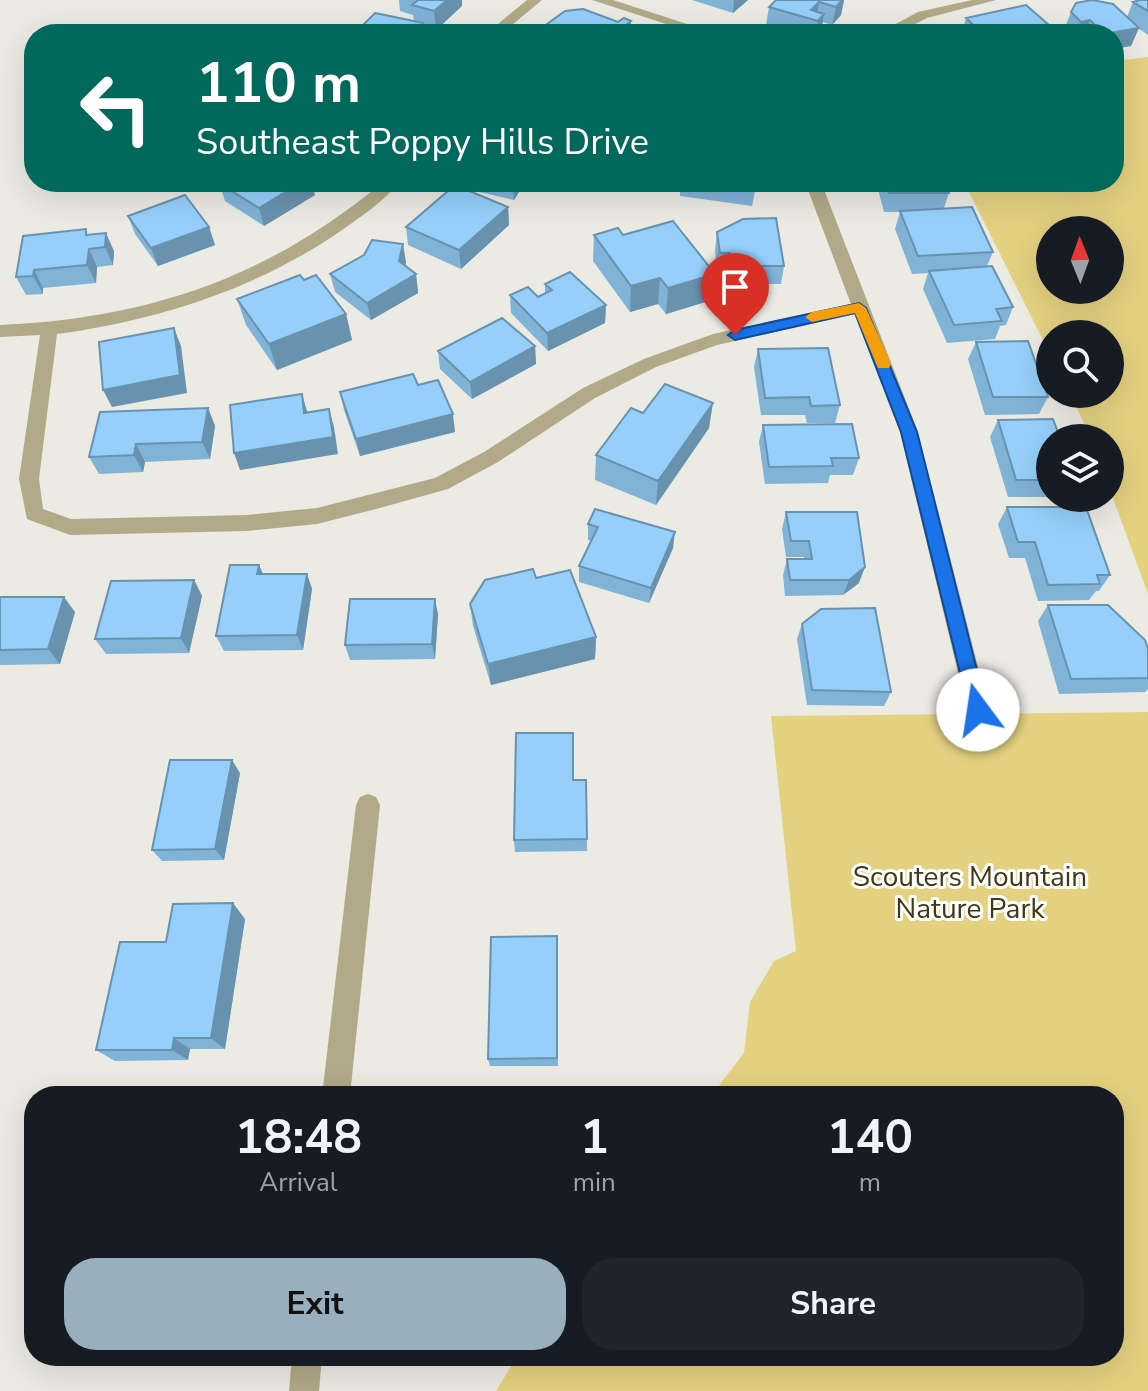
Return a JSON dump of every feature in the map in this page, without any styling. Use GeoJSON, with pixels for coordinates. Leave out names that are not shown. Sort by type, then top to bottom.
{"type":"FeatureCollection","features":[{"type":"Feature","properties":{"kind":"street"},"geometry":{"type":"LineString","coordinates":[[505,24],[535,0]]}},
{"type":"Feature","properties":{"kind":"street"},"geometry":{"type":"LineString","coordinates":[[599,0],[678,24]]}},
{"type":"Feature","properties":{"kind":"street"},"geometry":{"type":"LineString","coordinates":[[905,24],[923,15],[989,0]]}},
{"type":"Feature","properties":{"kind":"street"},"geometry":{"type":"LineString","coordinates":[[0,331],[49,331],[151,310],[215,289],[320,240],[365,208],[382,192]]}},
{"type":"Feature","properties":{"kind":"street"},"geometry":{"type":"LineString","coordinates":[[817,192],[909,432],[978,710]]}},
{"type":"Feature","properties":{"kind":"street"},"geometry":{"type":"LineString","coordinates":[[49,331],[29,479],[34,514],[70,527],[181,525],[317,516],[441,484],[491,457],[589,393],[650,363],[713,340],[859,308]]}},
{"type":"Feature","properties":{"kind":"street"},"geometry":{"type":"LineString","coordinates":[[337,1086],[368,805]]}},
{"type":"Feature","properties":{"kind":"street"},"geometry":{"type":"LineString","coordinates":[[304,1391],[306,1366]]}},
{"type":"Feature","properties":{"kind":"green space"},"geometry":{"type":"Polygon","coordinates":[[[1148,57],[1148,594],[1118,512],[1124,512],[1124,424],[1084,424],[1077,408],[1124,408],[1124,320],[1036,320],[1036,326],[969,192],[1124,192],[1124,60],[1148,57]]]}},
{"type":"Feature","properties":{"kind":"green space","name":"Scouters Mountain Nature Park"},"geometry":{"type":"Polygon","coordinates":[[[1148,712],[1148,1391],[496,1391],[511,1366],[1124,1366],[1124,1086],[719,1086],[744,1053],[750,1002],[774,961],[796,951],[771,716],[1148,712]]]}},
{"type":"Feature","properties":{"kind":"building"},"geometry":{"type":"Polygon","coordinates":[[[418,0],[447,0],[434,11],[412,5],[418,0]]]}},
{"type":"Feature","properties":{"kind":"building"},"geometry":{"type":"Polygon","coordinates":[[[776,0],[842,0],[836,7],[819,2],[811,10],[824,14],[818,21],[769,7],[776,0]]]}},
{"type":"Feature","properties":{"kind":"building"},"geometry":{"type":"Polygon","coordinates":[[[1092,0],[1113,4],[1139,28],[1124,31],[1124,24],[1094,24],[1090,20],[1081,22],[1071,12],[1076,3],[1092,0]]]}},
{"type":"Feature","properties":{"kind":"building"},"geometry":{"type":"Polygon","coordinates":[[[1148,0],[1148,11],[1133,2],[1148,0]]]}},
{"type":"Feature","properties":{"kind":"building"},"geometry":{"type":"Polygon","coordinates":[[[1026,5],[1048,24],[972,24],[966,18],[1026,5]]]}},
{"type":"Feature","properties":{"kind":"building"},"geometry":{"type":"Polygon","coordinates":[[[583,9],[618,22],[624,18],[631,21],[627,24],[547,24],[565,11],[583,9]]]}},
{"type":"Feature","properties":{"kind":"building"},"geometry":{"type":"Polygon","coordinates":[[[375,13],[423,23],[422,24],[364,24],[375,13]]]}},
{"type":"Feature","properties":{"kind":"building"},"geometry":{"type":"Polygon","coordinates":[[[233,192],[285,192],[259,208],[233,192]]]}},
{"type":"Feature","properties":{"kind":"building"},"geometry":{"type":"Polygon","coordinates":[[[447,192],[472,192],[508,207],[459,250],[406,227],[447,192]]]}},
{"type":"Feature","properties":{"kind":"building"},"geometry":{"type":"Polygon","coordinates":[[[889,192],[949,193],[889,193],[889,192]]]}},
{"type":"Feature","properties":{"kind":"building"},"geometry":{"type":"Polygon","coordinates":[[[185,195],[209,227],[151,248],[128,216],[185,195]]]}},
{"type":"Feature","properties":{"kind":"building"},"geometry":{"type":"Polygon","coordinates":[[[972,207],[993,252],[918,256],[900,211],[972,207]]]}},
{"type":"Feature","properties":{"kind":"building"},"geometry":{"type":"Polygon","coordinates":[[[776,218],[784,266],[732,266],[730,253],[720,253],[717,232],[743,219],[776,218]]]}},
{"type":"Feature","properties":{"kind":"building"},"geometry":{"type":"Polygon","coordinates":[[[673,221],[715,274],[668,288],[660,278],[631,286],[594,235],[618,228],[623,235],[673,221]]]}},
{"type":"Feature","properties":{"kind":"building"},"geometry":{"type":"Polygon","coordinates":[[[86,229],[86,235],[106,233],[105,247],[89,249],[87,265],[34,270],[33,276],[16,277],[23,236],[86,229]]]}},
{"type":"Feature","properties":{"kind":"building"},"geometry":{"type":"Polygon","coordinates":[[[372,240],[403,244],[399,261],[416,274],[367,303],[330,274],[364,255],[372,240]]]}},
{"type":"Feature","properties":{"kind":"building"},"geometry":{"type":"Polygon","coordinates":[[[992,266],[1013,307],[996,309],[1002,321],[954,325],[929,271],[992,266]]]}},
{"type":"Feature","properties":{"kind":"building"},"geometry":{"type":"Polygon","coordinates":[[[570,272],[606,305],[547,333],[510,295],[528,287],[538,297],[552,290],[545,284],[570,272]]]}},
{"type":"Feature","properties":{"kind":"building"},"geometry":{"type":"Polygon","coordinates":[[[300,275],[304,280],[316,275],[346,314],[269,344],[237,299],[300,275]]]}},
{"type":"Feature","properties":{"kind":"building"},"geometry":{"type":"Polygon","coordinates":[[[502,318],[535,346],[470,382],[438,351],[502,318]]]}},
{"type":"Feature","properties":{"kind":"building"},"geometry":{"type":"Polygon","coordinates":[[[174,328],[180,375],[103,390],[99,342],[174,328]]]}},
{"type":"Feature","properties":{"kind":"building"},"geometry":{"type":"Polygon","coordinates":[[[1028,341],[1036,363],[1036,397],[993,397],[976,342],[1028,341]]]}},
{"type":"Feature","properties":{"kind":"building"},"geometry":{"type":"Polygon","coordinates":[[[828,348],[840,405],[811,406],[809,397],[765,398],[758,349],[828,348]]]}},
{"type":"Feature","properties":{"kind":"building"},"geometry":{"type":"Polygon","coordinates":[[[413,374],[418,385],[438,380],[453,414],[356,439],[340,392],[413,374]]]}},
{"type":"Feature","properties":{"kind":"building"},"geometry":{"type":"Polygon","coordinates":[[[665,384],[713,403],[658,481],[596,455],[631,408],[643,413],[665,384]]]}},
{"type":"Feature","properties":{"kind":"building"},"geometry":{"type":"Polygon","coordinates":[[[302,394],[304,413],[329,409],[333,437],[234,453],[230,405],[302,394]]]}},
{"type":"Feature","properties":{"kind":"building"},"geometry":{"type":"Polygon","coordinates":[[[208,408],[202,442],[136,444],[134,455],[89,457],[100,412],[208,408]]]}},
{"type":"Feature","properties":{"kind":"building"},"geometry":{"type":"Polygon","coordinates":[[[1053,419],[1055,424],[1036,424],[1036,480],[1016,480],[998,420],[1053,419]]]}},
{"type":"Feature","properties":{"kind":"building"},"geometry":{"type":"Polygon","coordinates":[[[852,424],[859,458],[831,458],[833,466],[769,467],[763,425],[852,424]]]}},
{"type":"Feature","properties":{"kind":"building"},"geometry":{"type":"Polygon","coordinates":[[[1007,507],[1036,507],[1036,512],[1088,512],[1110,575],[1097,575],[1100,584],[1048,585],[1035,542],[1018,542],[1007,507]]]}},
{"type":"Feature","properties":{"kind":"building"},"geometry":{"type":"Polygon","coordinates":[[[595,509],[675,532],[651,588],[579,566],[598,527],[588,524],[595,509]]]}},
{"type":"Feature","properties":{"kind":"building"},"geometry":{"type":"Polygon","coordinates":[[[786,512],[857,512],[865,567],[849,580],[790,580],[787,559],[812,559],[809,541],[791,541],[786,512]]]}},
{"type":"Feature","properties":{"kind":"building"},"geometry":{"type":"Polygon","coordinates":[[[230,565],[259,565],[257,574],[307,574],[297,635],[216,636],[230,565]]]}},
{"type":"Feature","properties":{"kind":"building"},"geometry":{"type":"Polygon","coordinates":[[[533,569],[536,578],[570,570],[596,637],[488,664],[470,604],[485,580],[533,569]]]}},
{"type":"Feature","properties":{"kind":"building"},"geometry":{"type":"Polygon","coordinates":[[[194,580],[181,638],[95,639],[111,581],[194,580]]]}},
{"type":"Feature","properties":{"kind":"building"},"geometry":{"type":"Polygon","coordinates":[[[0,597],[64,597],[48,649],[0,650],[0,597]]]}},
{"type":"Feature","properties":{"kind":"building"},"geometry":{"type":"Polygon","coordinates":[[[350,599],[435,599],[432,644],[345,645],[350,599]]]}},
{"type":"Feature","properties":{"kind":"building"},"geometry":{"type":"Polygon","coordinates":[[[1048,605],[1108,605],[1145,640],[1148,678],[1071,679],[1048,605]]]}},
{"type":"Feature","properties":{"kind":"building"},"geometry":{"type":"Polygon","coordinates":[[[875,608],[891,692],[812,690],[802,624],[821,609],[875,608]]]}},
{"type":"Feature","properties":{"kind":"building"},"geometry":{"type":"Polygon","coordinates":[[[516,733],[573,733],[573,780],[586,780],[587,839],[514,840],[516,733]]]}},
{"type":"Feature","properties":{"kind":"building"},"geometry":{"type":"Polygon","coordinates":[[[170,760],[232,760],[215,849],[152,850],[170,760]]]}},
{"type":"Feature","properties":{"kind":"building"},"geometry":{"type":"Polygon","coordinates":[[[233,903],[211,1038],[174,1038],[172,1050],[96,1050],[120,942],[166,942],[173,904],[233,903]]]}},
{"type":"Feature","properties":{"kind":"building"},"geometry":{"type":"Polygon","coordinates":[[[557,936],[557,1058],[488,1059],[491,937],[557,936]]]}},
{"type":"Feature","properties":{"kind":"slow traffic"},"geometry":{"type":"LineString","coordinates":[[812,317],[859,308],[884,364]]}},
{"type":"Feature","properties":{"kind":"route"},"geometry":{"type":"LineString","coordinates":[[735,335],[859,308],[909,432],[978,710]]}}]}
